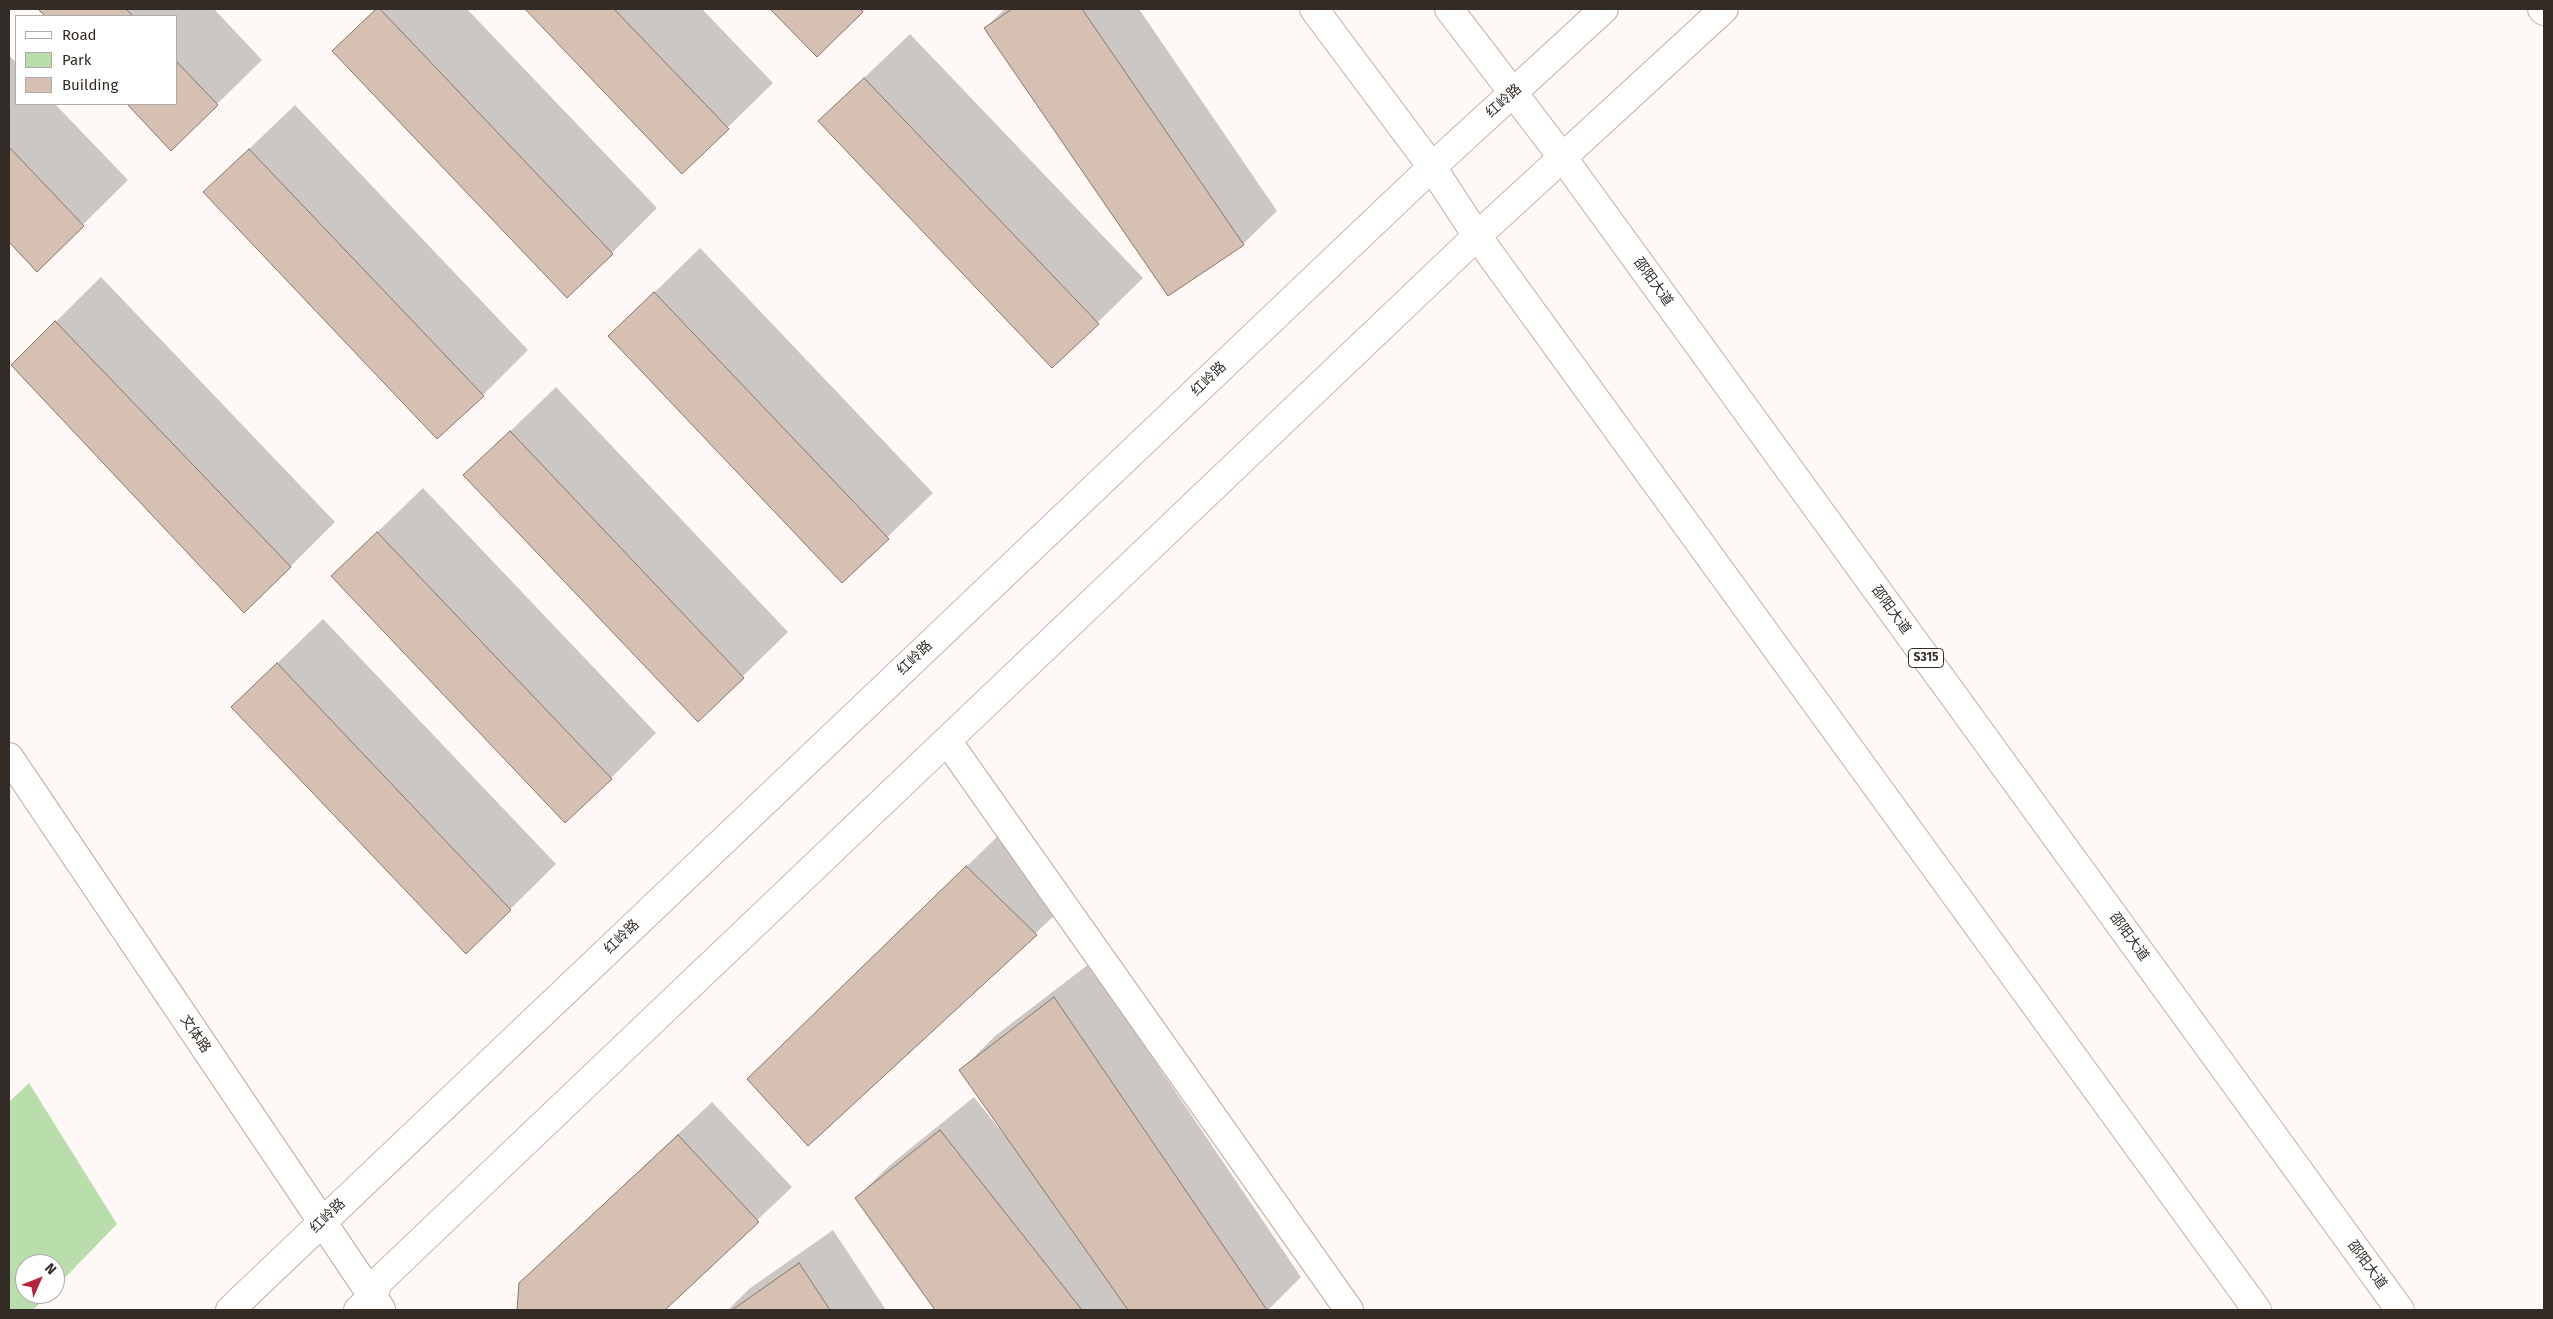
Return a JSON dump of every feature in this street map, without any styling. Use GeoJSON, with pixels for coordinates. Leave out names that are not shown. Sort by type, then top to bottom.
{"type":"FeatureCollection","features":[{"type":"Feature","properties":{"kind":"main road"},"geometry":{"type":"LineString","coordinates":[[1314,9],[1432,167],[1477,236],[2257,1310]]}},
{"type":"Feature","properties":{"kind":"main road","name":"邵阳大道"},"geometry":{"type":"LineString","coordinates":[[1449,9],[1562,158],[2400,1310]]}},
{"type":"Feature","properties":{"kind":"main road","name":"红岭路"},"geometry":{"type":"LineString","coordinates":[[230,1310],[1432,167],[1604,9]]}},
{"type":"Feature","properties":{"kind":"main road"},"geometry":{"type":"LineString","coordinates":[[371,1306],[378,1282],[948,742],[1477,236],[1724,9]]}},
{"type":"Feature","properties":{"kind":"main road"},"geometry":{"type":"LineString","coordinates":[[948,742],[1349,1310]]}},
{"type":"Feature","properties":{"kind":"main road","name":"文体路"},"geometry":{"type":"LineString","coordinates":[[9,757],[322,1223],[371,1306]]}},
{"type":"Feature","properties":{"kind":"green space"},"geometry":{"type":"Polygon","coordinates":[[[29,1083],[117,1224],[65,1278],[65,1254],[15,1254],[15,1304],[39,1304],[33,1310],[9,1310],[9,1102],[29,1083]]]}},
{"type":"Feature","properties":{"kind":"building"},"geometry":{"type":"Polygon","coordinates":[[[38,9],[126,9],[132,15],[44,15],[38,9]]]}},
{"type":"Feature","properties":{"kind":"building"},"geometry":{"type":"Polygon","coordinates":[[[376,9],[380,9],[613,254],[567,298],[332,51],[376,9]]]}},
{"type":"Feature","properties":{"kind":"building"},"geometry":{"type":"Polygon","coordinates":[[[525,9],[614,9],[729,129],[682,174],[525,9]]]}},
{"type":"Feature","properties":{"kind":"building"},"geometry":{"type":"Polygon","coordinates":[[[770,9],[860,9],[863,12],[817,57],[770,9]]]}},
{"type":"Feature","properties":{"kind":"building"},"geometry":{"type":"Polygon","coordinates":[[[1012,9],[1082,9],[1244,245],[1168,296],[984,28],[1012,9]]]}},
{"type":"Feature","properties":{"kind":"building"},"geometry":{"type":"Polygon","coordinates":[[[178,63],[218,105],[171,151],[128,105],[178,105],[178,63]]]}},
{"type":"Feature","properties":{"kind":"building"},"geometry":{"type":"Polygon","coordinates":[[[864,78],[1099,324],[1052,368],[818,121],[864,78]]]}},
{"type":"Feature","properties":{"kind":"building"},"geometry":{"type":"Polygon","coordinates":[[[9,147],[84,226],[37,272],[9,242],[9,147]]]}},
{"type":"Feature","properties":{"kind":"building"},"geometry":{"type":"Polygon","coordinates":[[[249,149],[484,396],[437,439],[203,192],[249,149]]]}},
{"type":"Feature","properties":{"kind":"building"},"geometry":{"type":"Polygon","coordinates":[[[654,292],[889,539],[842,583],[608,336],[654,292]]]}},
{"type":"Feature","properties":{"kind":"building"},"geometry":{"type":"Polygon","coordinates":[[[55,321],[291,567],[244,613],[11,365],[55,321]]]}},
{"type":"Feature","properties":{"kind":"building"},"geometry":{"type":"Polygon","coordinates":[[[510,431],[744,678],[698,722],[463,475],[510,431]]]}},
{"type":"Feature","properties":{"kind":"building"},"geometry":{"type":"Polygon","coordinates":[[[377,532],[612,779],[565,823],[331,576],[377,532]]]}},
{"type":"Feature","properties":{"kind":"building"},"geometry":{"type":"Polygon","coordinates":[[[277,663],[511,910],[466,954],[231,707],[277,663]]]}},
{"type":"Feature","properties":{"kind":"building"},"geometry":{"type":"Polygon","coordinates":[[[966,866],[1037,935],[808,1146],[747,1079],[966,866]]]}},
{"type":"Feature","properties":{"kind":"building"},"geometry":{"type":"Polygon","coordinates":[[[1054,997],[1267,1310],[1128,1310],[959,1070],[1054,997]]]}},
{"type":"Feature","properties":{"kind":"building"},"geometry":{"type":"Polygon","coordinates":[[[940,1130],[1082,1310],[935,1310],[855,1198],[940,1130]]]}},
{"type":"Feature","properties":{"kind":"building"},"geometry":{"type":"Polygon","coordinates":[[[678,1135],[759,1222],[665,1310],[517,1310],[519,1283],[678,1135]]]}},
{"type":"Feature","properties":{"kind":"building"},"geometry":{"type":"Polygon","coordinates":[[[799,1263],[830,1310],[732,1310],[799,1263]]]}}]}
